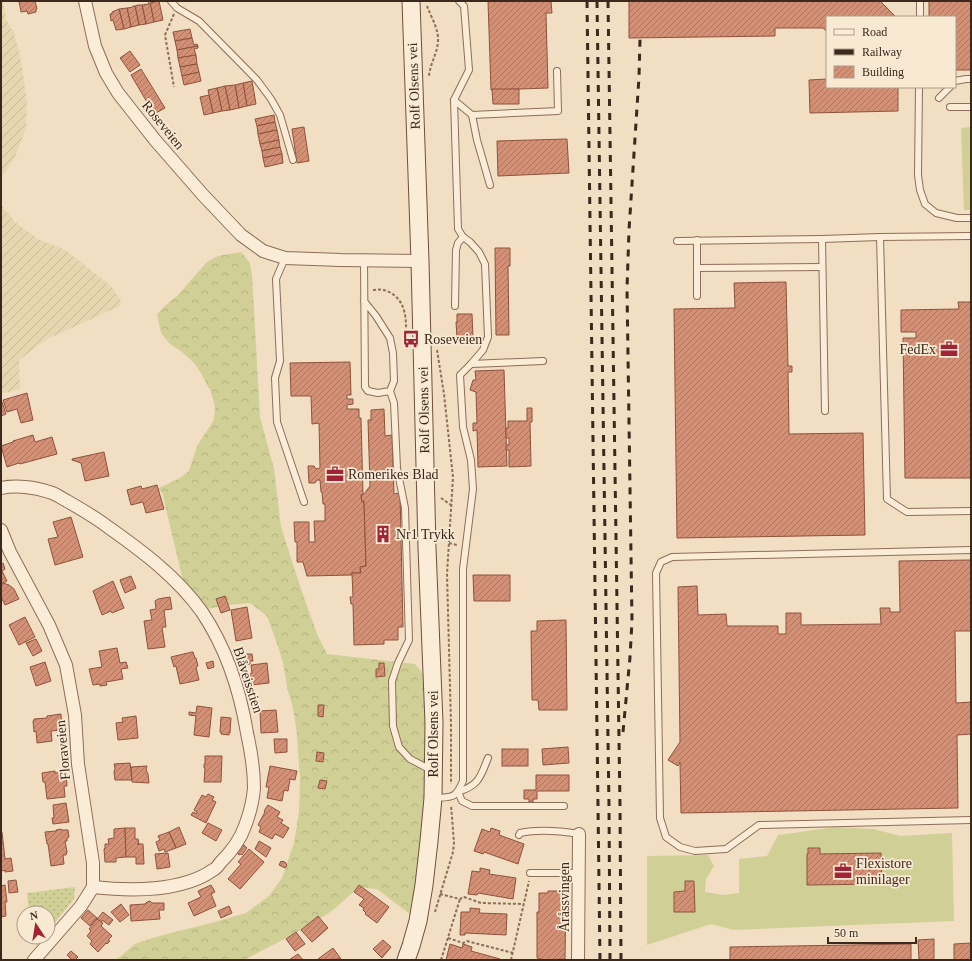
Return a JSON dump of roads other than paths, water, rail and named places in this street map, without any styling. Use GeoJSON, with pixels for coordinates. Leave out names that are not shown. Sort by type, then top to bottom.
{"type":"FeatureCollection","features":[{"type":"Feature","properties":{"kind":"main road","name":"Rolf Olsens vei"},"geometry":{"type":"LineString","coordinates":[[406,960],[418,921],[424,885],[433,798],[434,772],[434,722],[427,548],[420,261],[411,1]]}},
{"type":"Feature","properties":{"kind":"street","name":"Roseveien"},"geometry":{"type":"LineString","coordinates":[[85,1],[95,46],[106,72],[118,93],[155,140],[203,195],[241,235],[264,251],[285,258],[420,261]]}},
{"type":"Feature","properties":{"kind":"street","name":"Blåveisstien"},"geometry":{"type":"LineString","coordinates":[[1,488],[34,488],[51,492],[94,517],[152,559],[175,580],[201,611],[227,657],[240,699],[252,758],[254,789],[251,808],[242,834],[231,852],[214,870],[191,881],[162,888],[124,889],[93,887]]}},
{"type":"Feature","properties":{"kind":"street","name":"Floraveien"},"geometry":{"type":"LineString","coordinates":[[1,530],[10,552],[49,625],[66,665],[75,715],[78,764],[93,863],[93,887]]}},
{"type":"Feature","properties":{"kind":"street","name":"Åråssvingen"},"geometry":{"type":"LineString","coordinates":[[578,960],[579,834]]}},
{"type":"Feature","properties":{"kind":"street"},"geometry":{"type":"LineString","coordinates":[[34,960],[81,906],[93,887]]}},
{"type":"Feature","properties":{"kind":"lane"},"geometry":{"type":"LineString","coordinates":[[171,1],[176,8],[199,21],[257,80],[271,99],[280,115],[293,160]]}},
{"type":"Feature","properties":{"kind":"lane"},"geometry":{"type":"LineString","coordinates":[[459,1],[464,6],[469,70],[454,100],[458,229],[463,237],[479,252],[485,264],[488,337],[483,350],[460,375],[463,427],[471,460],[473,488],[463,569],[463,781],[458,792],[462,801],[472,806],[564,806]]}},
{"type":"Feature","properties":{"kind":"lane"},"geometry":{"type":"LineString","coordinates":[[920,1],[920,16]]}},
{"type":"Feature","properties":{"kind":"lane"},"geometry":{"type":"LineString","coordinates":[[472,115],[558,111],[557,71]]}},
{"type":"Feature","properties":{"kind":"lane"},"geometry":{"type":"LineString","coordinates":[[956,81],[971,79]]}},
{"type":"Feature","properties":{"kind":"lane"},"geometry":{"type":"LineString","coordinates":[[919,88],[918,175],[920,190],[925,204],[936,213],[957,218],[971,218]]}},
{"type":"Feature","properties":{"kind":"lane"},"geometry":{"type":"LineString","coordinates":[[939,98],[949,88]]}},
{"type":"Feature","properties":{"kind":"lane"},"geometry":{"type":"LineString","coordinates":[[454,100],[472,115],[477,140],[490,185]]}},
{"type":"Feature","properties":{"kind":"lane"},"geometry":{"type":"LineString","coordinates":[[950,107],[971,107]]}},
{"type":"Feature","properties":{"kind":"lane"},"geometry":{"type":"LineString","coordinates":[[677,241],[971,236]]}},
{"type":"Feature","properties":{"kind":"lane"},"geometry":{"type":"LineString","coordinates":[[455,306],[456,250],[458,243],[463,237]]}},
{"type":"Feature","properties":{"kind":"lane"},"geometry":{"type":"LineString","coordinates":[[880,237],[887,499],[907,512],[971,511]]}},
{"type":"Feature","properties":{"kind":"lane"},"geometry":{"type":"LineString","coordinates":[[822,239],[825,411]]}},
{"type":"Feature","properties":{"kind":"lane"},"geometry":{"type":"LineString","coordinates":[[696,240],[697,296]]}},
{"type":"Feature","properties":{"kind":"lane"},"geometry":{"type":"LineString","coordinates":[[285,258],[276,279],[280,361],[275,378],[276,422],[304,502]]}},
{"type":"Feature","properties":{"kind":"lane"},"geometry":{"type":"LineString","coordinates":[[364,260],[365,386],[368,392],[378,393],[390,391]]}},
{"type":"Feature","properties":{"kind":"lane"},"geometry":{"type":"LineString","coordinates":[[697,268],[822,267]]}},
{"type":"Feature","properties":{"kind":"lane"},"geometry":{"type":"LineString","coordinates":[[364,301],[390,338],[393,353],[394,381],[390,391],[394,403],[397,468],[405,508],[409,640],[392,681],[393,726],[399,747],[410,759],[434,772]]}},
{"type":"Feature","properties":{"kind":"lane"},"geometry":{"type":"LineString","coordinates":[[471,364],[543,361]]}},
{"type":"Feature","properties":{"kind":"lane"},"geometry":{"type":"LineString","coordinates":[[466,547],[473,548]]}},
{"type":"Feature","properties":{"kind":"lane"},"geometry":{"type":"LineString","coordinates":[[971,550],[672,557],[661,562],[656,573],[660,818],[666,837],[680,847],[695,851],[726,849],[759,825],[971,820]]}},
{"type":"Feature","properties":{"kind":"lane"},"geometry":{"type":"LineString","coordinates":[[433,798],[451,798],[458,792],[468,789],[480,779],[488,758]]}},
{"type":"Feature","properties":{"kind":"lane"},"geometry":{"type":"LineString","coordinates":[[519,836],[520,833],[529,831],[579,834]]}},
{"type":"Feature","properties":{"kind":"lane"},"geometry":{"type":"LineString","coordinates":[[530,873],[579,873]]}},
{"type":"Feature","properties":{"kind":"railway"},"geometry":{"type":"LineString","coordinates":[[587,1],[600,960]]}},
{"type":"Feature","properties":{"kind":"railway"},"geometry":{"type":"LineString","coordinates":[[597,1],[610,960]]}},
{"type":"Feature","properties":{"kind":"railway"},"geometry":{"type":"LineString","coordinates":[[608,1],[621,960]]}},
{"type":"Feature","properties":{"kind":"railway"},"geometry":{"type":"LineString","coordinates":[[623,732],[632,621],[627,289],[640,39]]}},
{"type":"Feature","properties":{"kind":"place","name":"Roseveien"},"geometry":{"type":"Point","coordinates":[411,339]}},
{"type":"Feature","properties":{"kind":"place","name":"FedEx"},"geometry":{"type":"Point","coordinates":[949,349]}},
{"type":"Feature","properties":{"kind":"place","name":"Romerikes Blad"},"geometry":{"type":"Point","coordinates":[335,474]}},
{"type":"Feature","properties":{"kind":"place","name":"Nr1 Trykk"},"geometry":{"type":"Point","coordinates":[383,534]}},
{"type":"Feature","properties":{"kind":"place","name":"Flexistore minilager"},"geometry":{"type":"Point","coordinates":[843,871]}}]}
